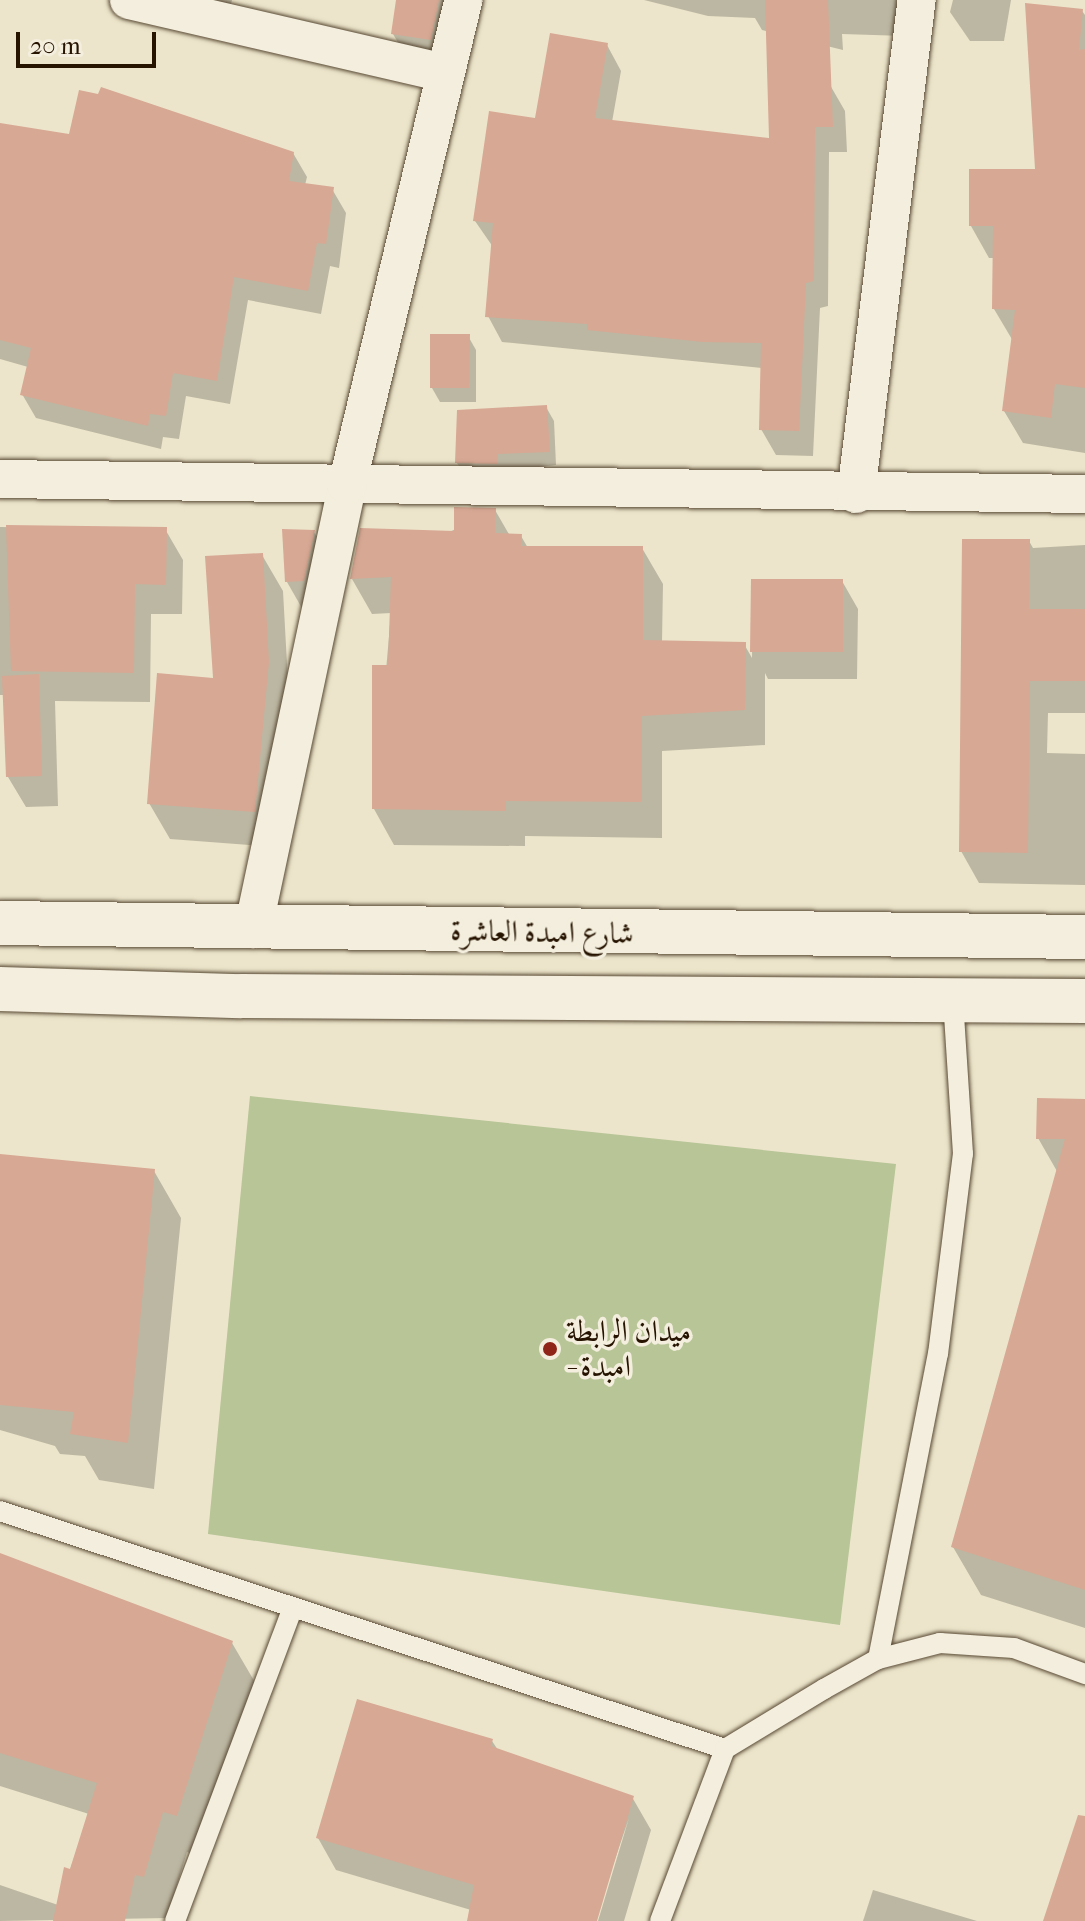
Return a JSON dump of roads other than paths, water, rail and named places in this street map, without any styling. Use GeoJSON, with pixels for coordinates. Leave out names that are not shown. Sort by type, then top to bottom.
{"type":"FeatureCollection","features":[{"type":"Feature","properties":{"kind":"main road","name":"شارع امبدة العاشرة"},"geometry":{"type":"LineString","coordinates":[[0,923],[253,929],[1085,937]]}},
{"type":"Feature","properties":{"kind":"main road"},"geometry":{"type":"LineString","coordinates":[[0,989],[1085,1001]]}},
{"type":"Feature","properties":{"kind":"street"},"geometry":{"type":"LineString","coordinates":[[129,0],[445,73]]}},
{"type":"Feature","properties":{"kind":"street"},"geometry":{"type":"LineString","coordinates":[[253,929],[347,485],[463,0]]}},
{"type":"Feature","properties":{"kind":"street"},"geometry":{"type":"LineString","coordinates":[[856,494],[917,0]]}},
{"type":"Feature","properties":{"kind":"street"},"geometry":{"type":"LineString","coordinates":[[0,479],[856,494],[1085,494]]}},
{"type":"Feature","properties":{"kind":"lane"},"geometry":{"type":"LineString","coordinates":[[878,1659],[938,1354],[963,1154],[953,1000]]}},
{"type":"Feature","properties":{"kind":"lane"},"geometry":{"type":"LineString","coordinates":[[0,1511],[725,1749]]}},
{"type":"Feature","properties":{"kind":"lane"},"geometry":{"type":"LineString","coordinates":[[175,1921],[292,1609]]}},
{"type":"Feature","properties":{"kind":"lane"},"geometry":{"type":"LineString","coordinates":[[660,1921],[725,1749],[878,1659],[940,1643],[1014,1648],[1085,1674]]}},
{"type":"Feature","properties":{"kind":"place","name":"ميدان الرابطة - امبدة"},"geometry":{"type":"Point","coordinates":[550,1349]}}]}
